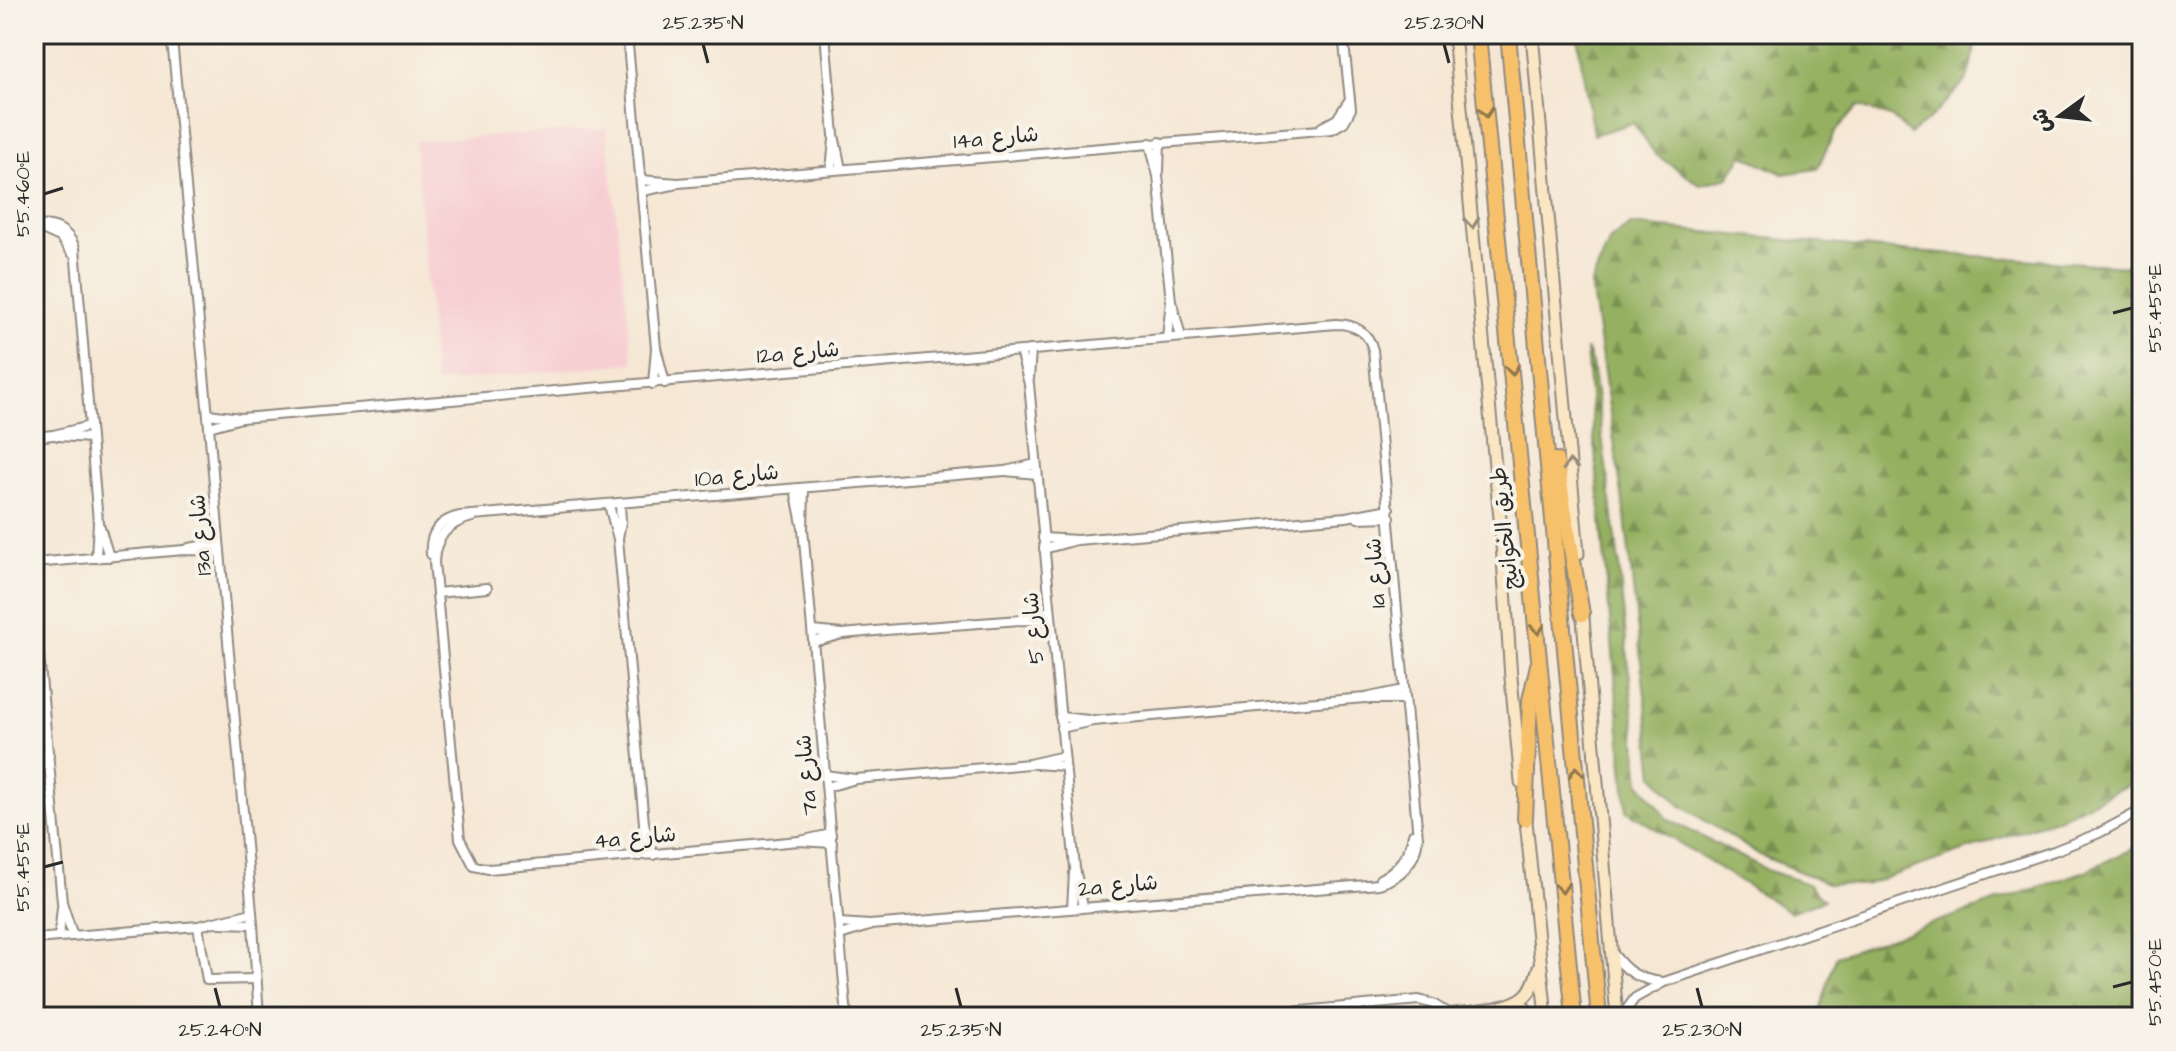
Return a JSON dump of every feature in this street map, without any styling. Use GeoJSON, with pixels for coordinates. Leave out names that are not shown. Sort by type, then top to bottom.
{"type":"FeatureCollection","features":[{"type":"Feature","properties":{"kind":"highway","name":"طريق الخوانيج"},"geometry":{"type":"LineString","coordinates":[[1478,34],[1574,1017]]}},
{"type":"Feature","properties":{"kind":"highway"},"geometry":{"type":"LineString","coordinates":[[1508,34],[1599,1017]]}},
{"type":"Feature","properties":{"kind":"highway"},"geometry":{"type":"LineString","coordinates":[[1542,396],[1582,614]]}},
{"type":"Feature","properties":{"kind":"highway"},"geometry":{"type":"LineString","coordinates":[[1525,819],[1530,700],[1541,657]]}},
{"type":"Feature","properties":{"kind":"street","name":"13a شارع"},"geometry":{"type":"LineString","coordinates":[[168,34],[173,50],[208,414],[259,1017]]}},
{"type":"Feature","properties":{"kind":"street","name":"13a شارع"},"geometry":{"type":"LineString","coordinates":[[173,50],[176,34]]}},
{"type":"Feature","properties":{"kind":"street"},"geometry":{"type":"LineString","coordinates":[[627,34],[656,348],[665,383]]}},
{"type":"Feature","properties":{"kind":"street"},"geometry":{"type":"LineString","coordinates":[[825,34],[834,135],[841,169]]}},
{"type":"Feature","properties":{"kind":"street","name":"14a شارع"},"geometry":{"type":"LineString","coordinates":[[642,191],[678,183],[1332,129],[1344,118],[1350,95],[1343,34]]}},
{"type":"Feature","properties":{"kind":"street"},"geometry":{"type":"LineString","coordinates":[[1454,34],[1491,417],[1511,678],[1546,1017]]}},
{"type":"Feature","properties":{"kind":"street"},"geometry":{"type":"LineString","coordinates":[[1532,34],[1619,1017]]}},
{"type":"Feature","properties":{"kind":"street"},"geometry":{"type":"LineString","coordinates":[[831,170],[834,135]]}},
{"type":"Feature","properties":{"kind":"street"},"geometry":{"type":"LineString","coordinates":[[1155,143],[1171,301],[1181,337]]}},
{"type":"Feature","properties":{"kind":"street","name":"14a شارع"},"geometry":{"type":"LineString","coordinates":[[641,180],[678,183]]}},
{"type":"Feature","properties":{"kind":"street"},"geometry":{"type":"LineString","coordinates":[[34,227],[52,226],[62,234],[75,262],[98,522],[96,558]]}},
{"type":"Feature","properties":{"kind":"street"},"geometry":{"type":"LineString","coordinates":[[1167,338],[1171,301]]}},
{"type":"Feature","properties":{"kind":"street","name":"12a شارع"},"geometry":{"type":"LineString","coordinates":[[209,427],[241,418],[1167,338],[1336,324],[1356,328]]}},
{"type":"Feature","properties":{"kind":"street","name":"1a شارع"},"geometry":{"type":"LineString","coordinates":[[1356,328],[1368,337],[1373,350],[1389,513],[1417,845],[1408,860]]}},
{"type":"Feature","properties":{"kind":"street"},"geometry":{"type":"LineString","coordinates":[[653,384],[656,348]]}},
{"type":"Feature","properties":{"kind":"street","name":"شارع 5"},"geometry":{"type":"LineString","coordinates":[[1031,350],[1029,384],[1036,469],[1075,868],[1083,907]]}},
{"type":"Feature","properties":{"kind":"street","name":"شارع 5"},"geometry":{"type":"LineString","coordinates":[[1020,351],[1029,384]]}},
{"type":"Feature","properties":{"kind":"street","name":"12a شارع"},"geometry":{"type":"LineString","coordinates":[[208,414],[241,418]]}},
{"type":"Feature","properties":{"kind":"street"},"geometry":{"type":"LineString","coordinates":[[34,437],[90,426]]}},
{"type":"Feature","properties":{"kind":"street"},"geometry":{"type":"LineString","coordinates":[[53,435],[91,438]]}},
{"type":"Feature","properties":{"kind":"street","name":"10a شارع"},"geometry":{"type":"LineString","coordinates":[[437,593],[434,562],[437,542],[444,526],[472,517],[1036,469]]}},
{"type":"Feature","properties":{"kind":"street","name":"7a شارع"},"geometry":{"type":"LineString","coordinates":[[800,489],[847,1017]]}},
{"type":"Feature","properties":{"kind":"street"},"geometry":{"type":"LineString","coordinates":[[618,539],[620,504]]}},
{"type":"Feature","properties":{"kind":"street"},"geometry":{"type":"LineString","coordinates":[[609,505],[618,539],[644,823],[653,855]]}},
{"type":"Feature","properties":{"kind":"street"},"geometry":{"type":"LineString","coordinates":[[1043,538],[1077,540],[1389,513]]}},
{"type":"Feature","properties":{"kind":"street"},"geometry":{"type":"LineString","coordinates":[[98,522],[109,557]]}},
{"type":"Feature","properties":{"kind":"street"},"geometry":{"type":"LineString","coordinates":[[1044,549],[1077,540]]}},
{"type":"Feature","properties":{"kind":"street"},"geometry":{"type":"LineString","coordinates":[[59,937],[62,902],[34,602],[35,563],[220,547]]}},
{"type":"Feature","properties":{"kind":"street"},"geometry":{"type":"LineString","coordinates":[[437,593],[487,588]]}},
{"type":"Feature","properties":{"kind":"street","name":"4a شارع"},"geometry":{"type":"LineString","coordinates":[[437,593],[460,839],[474,866],[489,869],[831,838]]}},
{"type":"Feature","properties":{"kind":"street"},"geometry":{"type":"LineString","coordinates":[[1020,620],[1050,611]]}},
{"type":"Feature","properties":{"kind":"street"},"geometry":{"type":"LineString","coordinates":[[813,631],[843,634],[1020,620],[1051,621]]}},
{"type":"Feature","properties":{"kind":"street"},"geometry":{"type":"LineString","coordinates":[[813,642],[843,634]]}},
{"type":"Feature","properties":{"kind":"street"},"geometry":{"type":"LineString","coordinates":[[1061,728],[1093,721],[1403,694]]}},
{"type":"Feature","properties":{"kind":"street"},"geometry":{"type":"LineString","coordinates":[[1060,717],[1093,721]]}},
{"type":"Feature","properties":{"kind":"street"},"geometry":{"type":"LineString","coordinates":[[827,787],[856,779],[1029,764],[1064,756]]}},
{"type":"Feature","properties":{"kind":"street"},"geometry":{"type":"LineString","coordinates":[[34,757],[49,759]]}},
{"type":"Feature","properties":{"kind":"street"},"geometry":{"type":"LineString","coordinates":[[34,765],[49,759]]}},
{"type":"Feature","properties":{"kind":"street"},"geometry":{"type":"LineString","coordinates":[[1029,764],[1065,766]]}},
{"type":"Feature","properties":{"kind":"street"},"geometry":{"type":"LineString","coordinates":[[825,775],[856,779]]}},
{"type":"Feature","properties":{"kind":"street"},"geometry":{"type":"LineString","coordinates":[[1619,1017],[1635,998],[1664,982],[2061,848],[2142,810]]}},
{"type":"Feature","properties":{"kind":"street"},"geometry":{"type":"LineString","coordinates":[[639,856],[644,823]]}},
{"type":"Feature","properties":{"kind":"street","name":"2a شارع"},"geometry":{"type":"LineString","coordinates":[[839,923],[870,925],[1369,884],[1394,878],[1408,860]]}},
{"type":"Feature","properties":{"kind":"street","name":"شارع 5"},"geometry":{"type":"LineString","coordinates":[[1072,908],[1075,868]]}},
{"type":"Feature","properties":{"kind":"street"},"geometry":{"type":"LineString","coordinates":[[62,902],[73,936]]}},
{"type":"Feature","properties":{"kind":"street"},"geometry":{"type":"LineString","coordinates":[[34,939],[198,926],[252,913]]}},
{"type":"Feature","properties":{"kind":"street"},"geometry":{"type":"LineString","coordinates":[[215,922],[253,924]]}},
{"type":"Feature","properties":{"kind":"street","name":"2a شارع"},"geometry":{"type":"LineString","coordinates":[[840,935],[870,925]]}},
{"type":"Feature","properties":{"kind":"street"},"geometry":{"type":"LineString","coordinates":[[198,926],[207,980],[256,979]]}},
{"type":"Feature","properties":{"kind":"street"},"geometry":{"type":"LineString","coordinates":[[1612,951],[1630,973],[1646,980],[1664,982]]}},
{"type":"Feature","properties":{"kind":"street"},"geometry":{"type":"LineString","coordinates":[[1412,1017],[1513,1003],[1523,998],[1532,987],[1541,963]]}},
{"type":"Feature","properties":{"kind":"street"},"geometry":{"type":"LineString","coordinates":[[1237,1017],[1419,1000],[1450,1014]]}},
{"type":"Feature","properties":{"kind":"street"},"geometry":{"type":"LineString","coordinates":[[1486,1009],[1498,1012],[1520,1007],[1527,1009],[1530,1017]]}},
{"type":"Feature","properties":{"kind":"shaded area"},"geometry":{"type":"Polygon","coordinates":[[[606,128],[633,363],[435,383],[415,141],[606,128]]]}},
{"type":"Feature","properties":{"kind":"green space"},"geometry":{"type":"Polygon","coordinates":[[[1577,34],[1979,34],[1967,79],[1933,116],[1910,134],[1893,118],[1858,106],[1834,133],[1817,169],[1783,174],[1743,155],[1729,177],[1700,185],[1655,154],[1633,123],[1593,135],[1577,34]]]}},
{"type":"Feature","properties":{"kind":"green space"},"geometry":{"type":"Polygon","coordinates":[[[1630,225],[1914,252],[2142,267],[2142,778],[2061,817],[1865,885],[1829,884],[1760,855],[1680,805],[1654,776],[1625,516],[1591,284],[1610,240],[1630,225]]]}},
{"type":"Feature","properties":{"kind":"green space"},"geometry":{"type":"Polygon","coordinates":[[[1586,349],[1592,364],[1617,546],[1640,783],[1669,820],[1767,870],[1808,884],[1824,900],[1790,912],[1627,811],[1586,349]]]}},
{"type":"Feature","properties":{"kind":"green space"},"geometry":{"type":"Polygon","coordinates":[[[2142,844],[2142,1017],[1818,1017],[1836,956],[2086,871],[2142,844]]]}}]}
